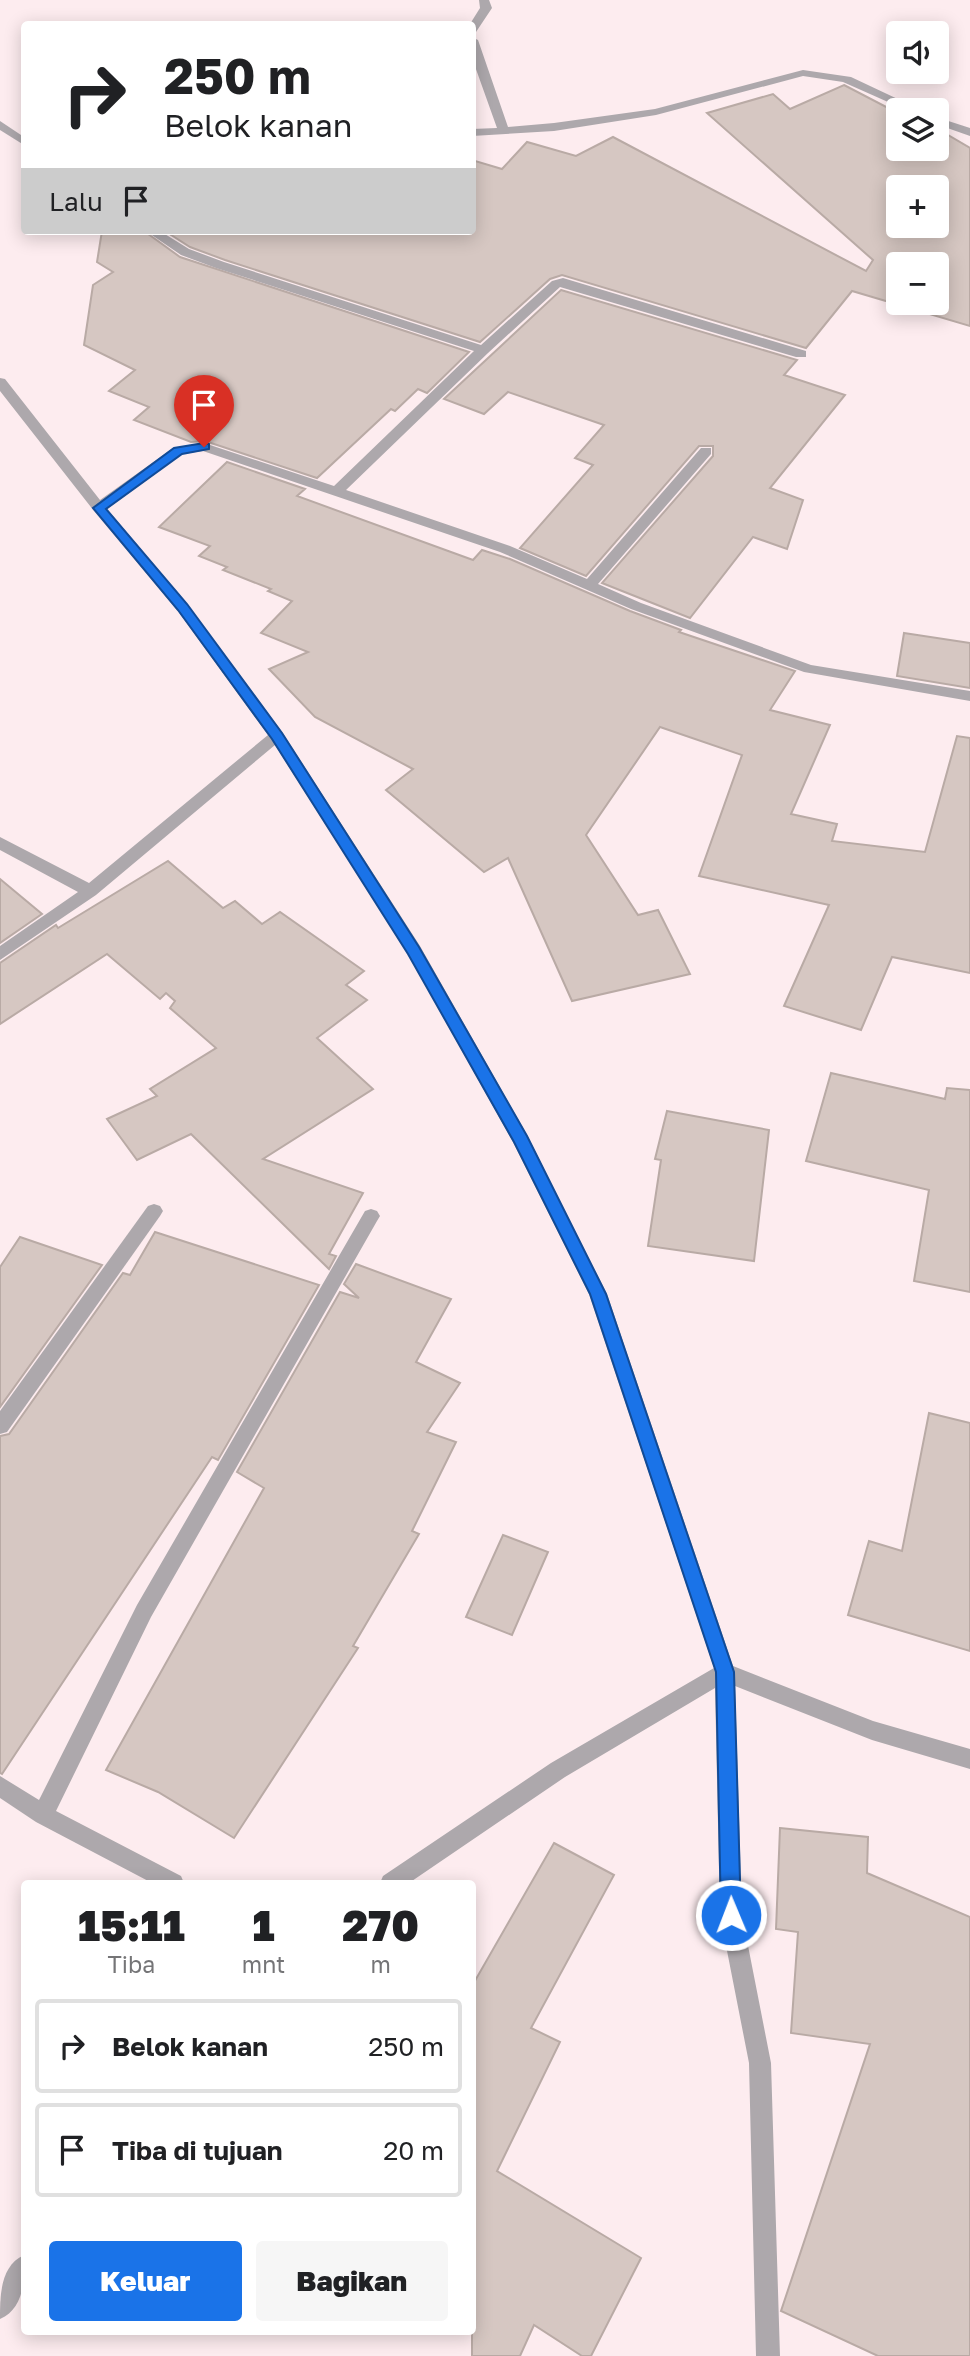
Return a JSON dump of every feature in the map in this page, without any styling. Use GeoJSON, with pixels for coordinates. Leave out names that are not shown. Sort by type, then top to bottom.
{"type":"FeatureCollection","features":[{"type":"Feature","properties":{"kind":"street"},"geometry":{"type":"LineString","coordinates":[[476,24],[486,8],[484,0]]}},
{"type":"Feature","properties":{"kind":"street"},"geometry":{"type":"LineString","coordinates":[[476,52],[504,132]]}},
{"type":"Feature","properties":{"kind":"street"},"geometry":{"type":"LineString","coordinates":[[476,133],[504,132],[656,112],[803,73],[826,72],[847,78],[890,98]]}},
{"type":"Feature","properties":{"kind":"street"},"geometry":{"type":"LineString","coordinates":[[0,125],[21,140]]}},
{"type":"Feature","properties":{"kind":"street"},"geometry":{"type":"LineString","coordinates":[[949,125],[970,132]]}},
{"type":"Feature","properties":{"kind":"street"},"geometry":{"type":"LineString","coordinates":[[158,235],[185,252],[220,265],[483,350]]}},
{"type":"Feature","properties":{"kind":"street"},"geometry":{"type":"LineString","coordinates":[[337,491],[483,350],[556,284],[563,282],[801,354]]}},
{"type":"Feature","properties":{"kind":"street"},"geometry":{"type":"LineString","coordinates":[[0,382],[99,508],[182,607],[277,736],[414,950],[521,1140],[598,1294],[725,1672],[731,1915],[760,2063],[768,2356]]}},
{"type":"Feature","properties":{"kind":"street"},"geometry":{"type":"LineString","coordinates":[[99,508],[178,451],[190,447],[214,450],[505,549],[636,606],[809,669],[970,696]]}},
{"type":"Feature","properties":{"kind":"street"},"geometry":{"type":"LineString","coordinates":[[589,586],[706,451]]}},
{"type":"Feature","properties":{"kind":"street"},"geometry":{"type":"LineString","coordinates":[[0,954],[90,891],[277,736]]}},
{"type":"Feature","properties":{"kind":"street"},"geometry":{"type":"LineString","coordinates":[[0,843],[90,891]]}},
{"type":"Feature","properties":{"kind":"street"},"geometry":{"type":"LineString","coordinates":[[0,1426],[153,1211]]}},
{"type":"Feature","properties":{"kind":"street"},"geometry":{"type":"LineString","coordinates":[[43,1815],[144,1611],[371,1216]]}},
{"type":"Feature","properties":{"kind":"street"},"geometry":{"type":"LineString","coordinates":[[725,1672],[872,1730],[970,1759]]}},
{"type":"Feature","properties":{"kind":"street"},"geometry":{"type":"LineString","coordinates":[[395,1880],[558,1770],[725,1672]]}},
{"type":"Feature","properties":{"kind":"street"},"geometry":{"type":"LineString","coordinates":[[2,1792],[167,1880]]}},
{"type":"Feature","properties":{"kind":"street"},"geometry":{"type":"LineString","coordinates":[[0,2307],[21,2272]]}},
{"type":"Feature","properties":{"kind":"building"},"geometry":{"type":"Polygon","coordinates":[[[844,85],[886,107],[886,161],[949,161],[949,136],[970,148],[970,326],[933,315],[949,315],[949,252],[886,252],[886,301],[852,291],[806,348],[562,275],[550,279],[480,342],[225,260],[190,247],[171,235],[476,235],[476,161],[502,169],[527,142],[576,156],[613,137],[866,271],[873,260],[707,113],[773,94],[790,109],[844,85]]]}},
{"type":"Feature","properties":{"kind":"building"},"geometry":{"type":"Polygon","coordinates":[[[101,235],[150,235],[180,257],[469,352],[427,393],[418,389],[395,411],[391,409],[317,478],[205,441],[191,442],[134,420],[149,407],[109,391],[135,370],[84,345],[93,285],[113,272],[97,262],[101,235]]]}},
{"type":"Feature","properties":{"kind":"building"},"geometry":{"type":"Polygon","coordinates":[[[561,290],[797,360],[784,375],[845,395],[770,488],[803,500],[787,549],[753,537],[690,618],[602,583],[713,456],[713,446],[699,446],[586,576],[520,548],[593,465],[575,458],[604,425],[508,392],[484,414],[444,399],[561,290]]]}},
{"type":"Feature","properties":{"kind":"building"},"geometry":{"type":"Polygon","coordinates":[[[227,462],[305,489],[297,496],[473,560],[482,550],[510,559],[681,630],[679,632],[795,671],[770,710],[830,725],[791,814],[837,824],[832,841],[925,852],[957,736],[970,738],[970,973],[892,957],[861,1030],[784,1006],[829,905],[699,876],[742,755],[660,727],[586,835],[638,915],[658,910],[690,974],[572,1001],[508,858],[484,872],[386,790],[413,769],[315,717],[269,669],[308,652],[261,633],[292,601],[268,591],[271,589],[223,570],[227,567],[199,556],[210,546],[159,527],[227,462]]]}},
{"type":"Feature","properties":{"kind":"building"},"geometry":{"type":"Polygon","coordinates":[[[904,633],[970,643],[970,688],[897,676],[904,633]]]}},
{"type":"Feature","properties":{"kind":"building"},"geometry":{"type":"Polygon","coordinates":[[[168,861],[223,908],[235,901],[262,924],[280,912],[364,971],[346,985],[367,1000],[317,1038],[373,1089],[263,1159],[363,1193],[329,1254],[336,1256],[329,1269],[191,1134],[137,1160],[107,1119],[157,1096],[150,1089],[216,1048],[170,1008],[175,1001],[166,993],[160,999],[107,954],[0,1024],[0,963],[56,925],[58,928],[168,861]]]}},
{"type":"Feature","properties":{"kind":"building"},"geometry":{"type":"Polygon","coordinates":[[[0,879],[42,914],[0,943],[0,879]]]}},
{"type":"Feature","properties":{"kind":"building"},"geometry":{"type":"Polygon","coordinates":[[[831,1073],[945,1099],[947,1088],[970,1090],[970,1292],[914,1281],[929,1190],[806,1161],[831,1073]]]}},
{"type":"Feature","properties":{"kind":"building"},"geometry":{"type":"Polygon","coordinates":[[[667,1111],[769,1130],[754,1261],[648,1246],[661,1160],[655,1159],[667,1111]]]}},
{"type":"Feature","properties":{"kind":"building"},"geometry":{"type":"Polygon","coordinates":[[[155,1232],[319,1285],[218,1460],[212,1457],[2,1774],[0,1436],[9,1434],[123,1273],[130,1275],[155,1232]]]}},
{"type":"Feature","properties":{"kind":"building"},"geometry":{"type":"Polygon","coordinates":[[[20,1237],[102,1265],[0,1407],[0,1267],[20,1237]]]}},
{"type":"Feature","properties":{"kind":"building"},"geometry":{"type":"Polygon","coordinates":[[[356,1264],[451,1299],[416,1362],[460,1383],[427,1432],[456,1442],[412,1531],[419,1534],[353,1646],[358,1648],[234,1838],[158,1792],[106,1770],[264,1488],[237,1472],[340,1292],[359,1298],[344,1284],[356,1264]]]}},
{"type":"Feature","properties":{"kind":"building"},"geometry":{"type":"Polygon","coordinates":[[[929,1413],[970,1423],[970,1651],[848,1615],[869,1541],[902,1551],[929,1413]]]}},
{"type":"Feature","properties":{"kind":"building"},"geometry":{"type":"Polygon","coordinates":[[[503,1535],[548,1552],[512,1635],[466,1617],[503,1535]]]}},
{"type":"Feature","properties":{"kind":"building"},"geometry":{"type":"Polygon","coordinates":[[[780,1828],[868,1837],[867,1873],[970,1917],[970,2356],[878,2356],[781,2311],[870,2044],[791,2033],[798,1932],[776,1929],[780,1828]]]}},
{"type":"Feature","properties":{"kind":"building"},"geometry":{"type":"Polygon","coordinates":[[[554,1843],[614,1875],[531,2028],[560,2042],[497,2171],[641,2258],[591,2356],[582,2356],[534,2325],[520,2356],[472,2356],[472,2335],[476,2335],[476,1979],[554,1843]]]}},
{"type":"Feature","properties":{"kind":"route"},"geometry":{"type":"LineString","coordinates":[[204,447],[190,447],[178,451],[99,508],[182,607],[277,736],[414,950],[521,1140],[598,1294],[725,1672],[731,1915]]}}]}
